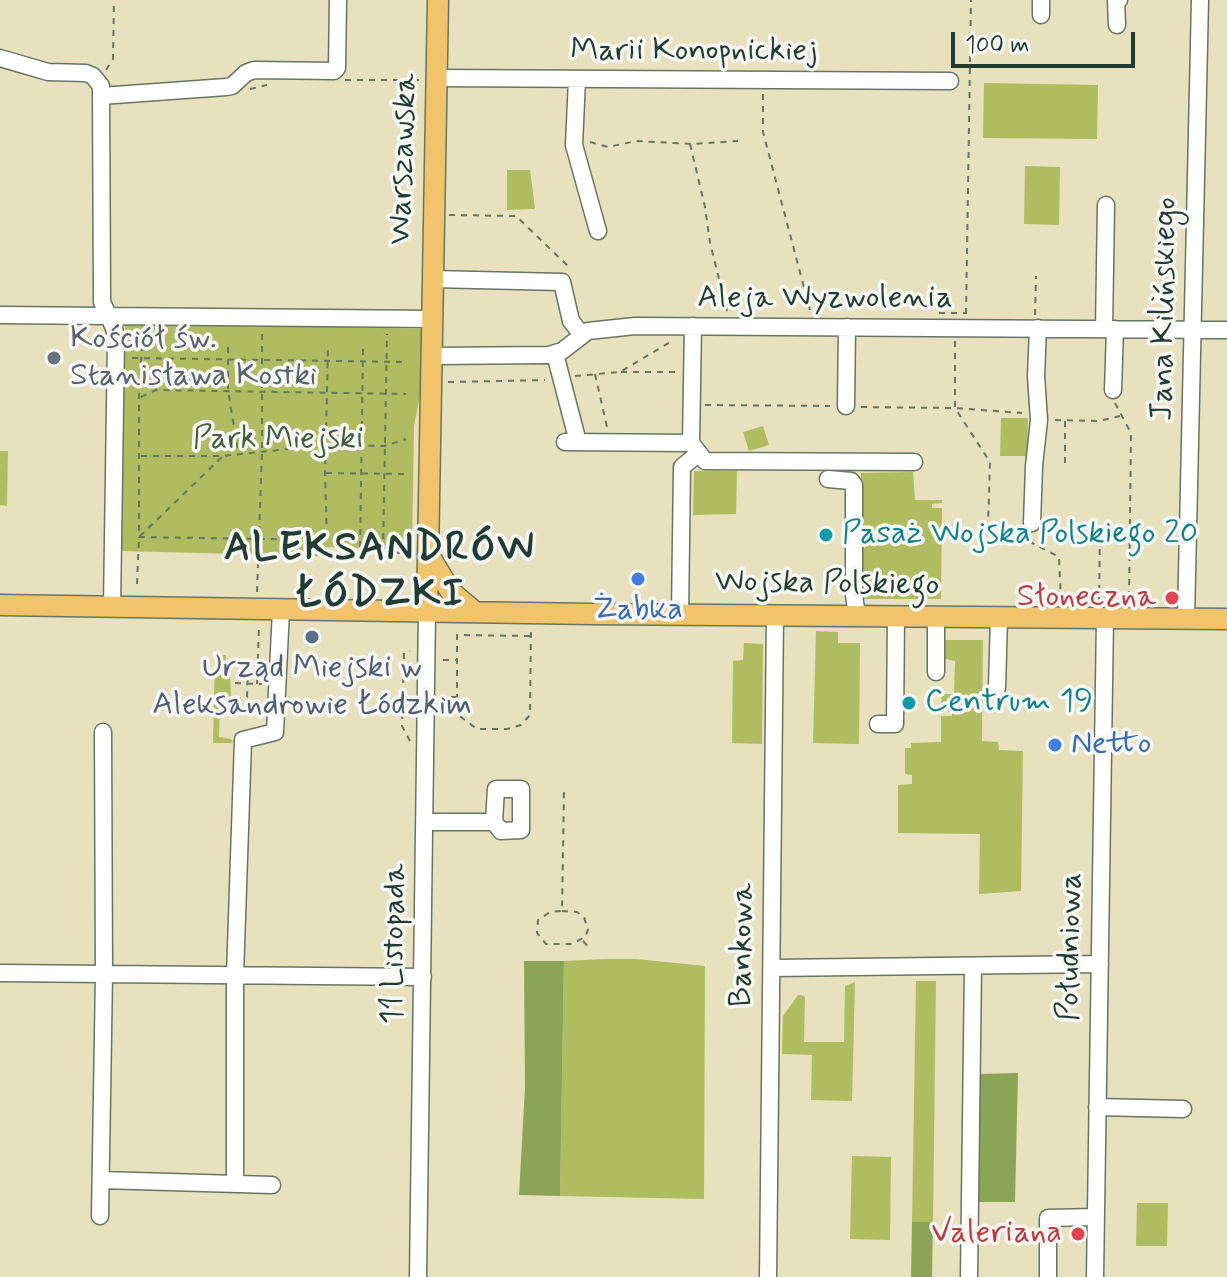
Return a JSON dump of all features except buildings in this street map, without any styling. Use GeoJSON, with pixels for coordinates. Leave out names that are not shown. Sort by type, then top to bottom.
{"type":"FeatureCollection","features":[{"type":"Feature","properties":{"kind":"main road","name":"Warszawska"},"geometry":{"type":"LineString","coordinates":[[427,611],[438,0]]}},
{"type":"Feature","properties":{"kind":"main road"},"geometry":{"type":"LineString","coordinates":[[428,553],[451,592],[475,612]]}},
{"type":"Feature","properties":{"kind":"main road","name":"Wojska Polskiego"},"geometry":{"type":"LineString","coordinates":[[0,605],[936,617],[1102,612],[1227,619]]}},
{"type":"Feature","properties":{"kind":"street"},"geometry":{"type":"LineString","coordinates":[[100,88],[226,87],[254,70],[334,71],[337,68],[338,0]]}},
{"type":"Feature","properties":{"kind":"street"},"geometry":{"type":"LineString","coordinates":[[1117,25],[1116,1],[1119,0]]}},
{"type":"Feature","properties":{"kind":"street","name":"Jana Kilińskiego"},"geometry":{"type":"LineString","coordinates":[[1186,619],[1200,0]]}},
{"type":"Feature","properties":{"kind":"street"},"geometry":{"type":"LineString","coordinates":[[0,58],[48,72],[86,73],[100,88],[102,302],[115,331],[116,358],[112,607]]}},
{"type":"Feature","properties":{"kind":"street","name":"Marii Konopnickiej"},"geometry":{"type":"LineString","coordinates":[[437,78],[950,81]]}},
{"type":"Feature","properties":{"kind":"street"},"geometry":{"type":"LineString","coordinates":[[577,79],[574,138],[598,231]]}},
{"type":"Feature","properties":{"kind":"street"},"geometry":{"type":"LineString","coordinates":[[1106,205],[1113,390]]}},
{"type":"Feature","properties":{"kind":"street"},"geometry":{"type":"LineString","coordinates":[[432,279],[562,282],[571,321],[582,335]]}},
{"type":"Feature","properties":{"kind":"street"},"geometry":{"type":"LineString","coordinates":[[0,315],[432,319]]}},
{"type":"Feature","properties":{"kind":"street"},"geometry":{"type":"LineString","coordinates":[[1032,523],[1039,417],[1036,322]]}},
{"type":"Feature","properties":{"kind":"street","name":"Aleja Wyzwolenia"},"geometry":{"type":"LineString","coordinates":[[555,354],[598,328],[847,327],[1036,322],[1109,329],[1227,330]]}},
{"type":"Feature","properties":{"kind":"street"},"geometry":{"type":"LineString","coordinates":[[693,326],[691,405],[695,448],[705,461],[914,462]]}},
{"type":"Feature","properties":{"kind":"street"},"geometry":{"type":"LineString","coordinates":[[846,406],[847,327]]}},
{"type":"Feature","properties":{"kind":"street"},"geometry":{"type":"LineString","coordinates":[[431,356],[555,354],[571,442],[695,448]]}},
{"type":"Feature","properties":{"kind":"street"},"geometry":{"type":"LineString","coordinates":[[680,614],[682,467],[695,448]]}},
{"type":"Feature","properties":{"kind":"street"},"geometry":{"type":"LineString","coordinates":[[828,479],[851,481],[854,485],[854,595],[857,616]]}},
{"type":"Feature","properties":{"kind":"street"},"geometry":{"type":"LineString","coordinates":[[235,1184],[235,976],[243,740],[275,732],[281,610]]}},
{"type":"Feature","properties":{"kind":"street","name":"11 Listopada"},"geometry":{"type":"LineString","coordinates":[[418,1277],[427,611]]}},
{"type":"Feature","properties":{"kind":"street","name":"Południowa"},"geometry":{"type":"LineString","coordinates":[[1095,1277],[1102,612]]}},
{"type":"Feature","properties":{"kind":"street","name":"Bankowa"},"geometry":{"type":"LineString","coordinates":[[768,1277],[775,615]]}},
{"type":"Feature","properties":{"kind":"street"},"geometry":{"type":"LineString","coordinates":[[878,724],[895,724],[896,616]]}},
{"type":"Feature","properties":{"kind":"street"},"geometry":{"type":"LineString","coordinates":[[936,617],[936,672]]}},
{"type":"Feature","properties":{"kind":"street"},"geometry":{"type":"LineString","coordinates":[[997,688],[999,617]]}},
{"type":"Feature","properties":{"kind":"street"},"geometry":{"type":"LineString","coordinates":[[100,1216],[104,974],[103,732]]}},
{"type":"Feature","properties":{"kind":"street"},"geometry":{"type":"LineString","coordinates":[[425,822],[494,822]]}},
{"type":"Feature","properties":{"kind":"street"},"geometry":{"type":"LineString","coordinates":[[772,968],[1100,964]]}},
{"type":"Feature","properties":{"kind":"street"},"geometry":{"type":"LineString","coordinates":[[969,1277],[973,966]]}},
{"type":"Feature","properties":{"kind":"street"},"geometry":{"type":"LineString","coordinates":[[0,973],[423,977]]}},
{"type":"Feature","properties":{"kind":"street"},"geometry":{"type":"LineString","coordinates":[[1097,1107],[1183,1109]]}},
{"type":"Feature","properties":{"kind":"street"},"geometry":{"type":"LineString","coordinates":[[101,1180],[272,1185]]}},
{"type":"Feature","properties":{"kind":"street"},"geometry":{"type":"LineString","coordinates":[[1048,1277],[1048,1218],[1096,1217]]}},
{"type":"Feature","properties":{"kind":"path"},"geometry":{"type":"LineString","coordinates":[[100,88],[113,59],[114,0]]}},
{"type":"Feature","properties":{"kind":"path"},"geometry":{"type":"LineString","coordinates":[[966,314],[971,0]]}},
{"type":"Feature","properties":{"kind":"path"},"geometry":{"type":"LineString","coordinates":[[339,80],[411,81],[437,78]]}},
{"type":"Feature","properties":{"kind":"path"},"geometry":{"type":"LineString","coordinates":[[763,80],[763,132],[812,319]]}},
{"type":"Feature","properties":{"kind":"path"},"geometry":{"type":"LineString","coordinates":[[245,90],[270,85]]}},
{"type":"Feature","properties":{"kind":"path"},"geometry":{"type":"LineString","coordinates":[[574,138],[608,147],[636,141],[690,144],[738,141]]}},
{"type":"Feature","properties":{"kind":"path"},"geometry":{"type":"LineString","coordinates":[[690,144],[728,318]]}},
{"type":"Feature","properties":{"kind":"path"},"geometry":{"type":"LineString","coordinates":[[449,215],[516,216],[570,268]]}},
{"type":"Feature","properties":{"kind":"path"},"geometry":{"type":"LineString","coordinates":[[1036,276],[1036,322]]}},
{"type":"Feature","properties":{"kind":"path"},"geometry":{"type":"LineString","coordinates":[[257,594],[262,452],[262,317]]}},
{"type":"Feature","properties":{"kind":"path"},"geometry":{"type":"LineString","coordinates":[[383,553],[387,319]]}},
{"type":"Feature","properties":{"kind":"path"},"geometry":{"type":"LineString","coordinates":[[955,340],[955,408],[990,462],[988,526],[1002,527],[1059,557],[1061,605]]}},
{"type":"Feature","properties":{"kind":"path"},"geometry":{"type":"LineString","coordinates":[[137,584],[142,345]]}},
{"type":"Feature","properties":{"kind":"path"},"geometry":{"type":"LineString","coordinates":[[228,347],[228,390],[239,455]]}},
{"type":"Feature","properties":{"kind":"path"},"geometry":{"type":"LineString","coordinates":[[139,537],[327,540],[328,348]]}},
{"type":"Feature","properties":{"kind":"path"},"geometry":{"type":"LineString","coordinates":[[363,349],[360,552],[404,553]]}},
{"type":"Feature","properties":{"kind":"path"},"geometry":{"type":"LineString","coordinates":[[125,358],[407,362]]}},
{"type":"Feature","properties":{"kind":"path"},"geometry":{"type":"LineString","coordinates":[[620,372],[692,372]]}},
{"type":"Feature","properties":{"kind":"path"},"geometry":{"type":"LineString","coordinates":[[594,373],[610,442]]}},
{"type":"Feature","properties":{"kind":"path"},"geometry":{"type":"LineString","coordinates":[[139,398],[156,390],[406,394]]}},
{"type":"Feature","properties":{"kind":"path"},"geometry":{"type":"LineString","coordinates":[[1113,390],[1113,399],[1131,433],[1129,606]]}},
{"type":"Feature","properties":{"kind":"path"},"geometry":{"type":"LineString","coordinates":[[691,405],[955,408],[1099,421],[1121,415]]}},
{"type":"Feature","properties":{"kind":"path"},"geometry":{"type":"LineString","coordinates":[[1065,420],[1065,469]]}},
{"type":"Feature","properties":{"kind":"path"},"geometry":{"type":"LineString","coordinates":[[138,456],[222,456],[326,445],[384,446],[406,439]]}},
{"type":"Feature","properties":{"kind":"path"},"geometry":{"type":"LineString","coordinates":[[139,537],[222,456]]}},
{"type":"Feature","properties":{"kind":"path"},"geometry":{"type":"LineString","coordinates":[[325,473],[405,474]]}},
{"type":"Feature","properties":{"kind":"path"},"geometry":{"type":"LineString","coordinates":[[1102,612],[1100,527],[1130,527]]}},
{"type":"Feature","properties":{"kind":"path"},"geometry":{"type":"LineString","coordinates":[[257,684],[259,620]]}},
{"type":"Feature","properties":{"kind":"path"},"geometry":{"type":"LineString","coordinates":[[530,636],[457,635],[457,714],[477,729],[507,729],[521,725],[530,715],[531,624]]}},
{"type":"Feature","properties":{"kind":"path"},"geometry":{"type":"LineString","coordinates":[[438,660],[457,660]]}},
{"type":"Feature","properties":{"kind":"path"},"geometry":{"type":"LineString","coordinates":[[235,664],[278,666]]}},
{"type":"Feature","properties":{"kind":"path"},"geometry":{"type":"LineString","coordinates":[[235,699],[247,697],[248,664]]}},
{"type":"Feature","properties":{"kind":"path"},"geometry":{"type":"LineString","coordinates":[[235,683],[277,685]]}},
{"type":"Feature","properties":{"kind":"path"},"geometry":{"type":"LineString","coordinates":[[438,697],[458,697]]}},
{"type":"Feature","properties":{"kind":"path"},"geometry":{"type":"LineString","coordinates":[[562,911],[564,791]]}},
{"type":"Feature","properties":{"kind":"path"},"geometry":{"type":"LineString","coordinates":[[562,911],[577,912],[584,917],[588,930],[582,940],[572,944],[546,944],[540,940],[536,927],[538,920],[550,912],[562,911]]}},
{"type":"Feature","properties":{"kind":"path"},"geometry":{"type":"LineString","coordinates":[[582,940],[591,950]]}},
{"type":"Feature","properties":{"kind":"green space"},"geometry":{"type":"Polygon","coordinates":[[[984,83],[1098,85],[1097,139],[983,138],[984,83]]]}},
{"type":"Feature","properties":{"kind":"green space"},"geometry":{"type":"Polygon","coordinates":[[[1025,166],[1060,167],[1059,225],[1024,224],[1025,166]]]}},
{"type":"Feature","properties":{"kind":"green space"},"geometry":{"type":"Polygon","coordinates":[[[507,170],[530,170],[535,209],[507,210],[507,170]]]}},
{"type":"Feature","properties":{"kind":"green space","name":"Park Miejski"},"geometry":{"type":"Polygon","coordinates":[[[125,321],[423,329],[424,375],[414,426],[412,549],[319,547],[318,556],[121,551],[125,321]]]}},
{"type":"Feature","properties":{"kind":"green space"},"geometry":{"type":"Polygon","coordinates":[[[1001,418],[1028,418],[1027,456],[1000,456],[1001,418]]]}},
{"type":"Feature","properties":{"kind":"green space"},"geometry":{"type":"Polygon","coordinates":[[[763,426],[769,445],[749,451],[743,432],[763,426]]]}},
{"type":"Feature","properties":{"kind":"green space"},"geometry":{"type":"Polygon","coordinates":[[[0,451],[8,451],[7,506],[0,505],[0,451]]]}},
{"type":"Feature","properties":{"kind":"green space"},"geometry":{"type":"Polygon","coordinates":[[[694,471],[737,471],[736,514],[693,515],[694,471]]]}},
{"type":"Feature","properties":{"kind":"green space"},"geometry":{"type":"Polygon","coordinates":[[[913,472],[915,500],[942,500],[942,503],[932,504],[932,508],[942,508],[941,599],[859,599],[861,473],[913,472]]]}},
{"type":"Feature","properties":{"kind":"green space"},"geometry":{"type":"Polygon","coordinates":[[[816,631],[838,632],[838,643],[860,643],[859,744],[813,743],[816,631]]]}},
{"type":"Feature","properties":{"kind":"green space"},"geometry":{"type":"Polygon","coordinates":[[[943,640],[983,640],[982,741],[998,742],[999,750],[1023,751],[1021,891],[979,894],[980,834],[898,833],[898,785],[912,784],[912,775],[905,774],[905,748],[911,748],[911,743],[941,742],[941,716],[952,716],[952,706],[941,705],[942,694],[954,694],[955,661],[942,658],[943,640]]]}},
{"type":"Feature","properties":{"kind":"green space"},"geometry":{"type":"Polygon","coordinates":[[[744,643],[763,644],[762,744],[732,743],[733,661],[743,660],[744,643]]]}},
{"type":"Feature","properties":{"kind":"green space"},"geometry":{"type":"Polygon","coordinates":[[[215,655],[226,655],[225,670],[230,670],[231,698],[220,699],[219,737],[231,739],[233,742],[230,743],[213,743],[215,655]]]}},
{"type":"Feature","properties":{"kind":"green space"},"geometry":{"type":"Polygon","coordinates":[[[605,959],[705,966],[704,1199],[560,1196],[564,961],[605,959]]]}},
{"type":"Feature","properties":{"kind":"green space"},"geometry":{"type":"Polygon","coordinates":[[[524,961],[564,961],[560,1196],[519,1195],[525,1087],[524,961]]]}},
{"type":"Feature","properties":{"kind":"green space"},"geometry":{"type":"Polygon","coordinates":[[[916,981],[936,981],[933,1222],[912,1222],[916,981]]]}},
{"type":"Feature","properties":{"kind":"green space"},"geometry":{"type":"Polygon","coordinates":[[[855,982],[852,1101],[811,1100],[812,1055],[782,1054],[783,1016],[801,995],[805,997],[804,1042],[844,1042],[845,986],[855,982]]]}},
{"type":"Feature","properties":{"kind":"green space"},"geometry":{"type":"Polygon","coordinates":[[[1018,1073],[1015,1202],[975,1202],[977,1074],[1018,1073]]]}},
{"type":"Feature","properties":{"kind":"green space"},"geometry":{"type":"Polygon","coordinates":[[[852,1156],[891,1157],[890,1240],[850,1239],[852,1156]]]}},
{"type":"Feature","properties":{"kind":"green space"},"geometry":{"type":"Polygon","coordinates":[[[1137,1203],[1168,1203],[1167,1246],[1136,1246],[1137,1203]]]}},
{"type":"Feature","properties":{"kind":"green space"},"geometry":{"type":"Polygon","coordinates":[[[912,1222],[933,1222],[932,1277],[911,1277],[912,1222]]]}},
{"type":"Feature","properties":{"kind":"place","name":"Kościół św. Stanisława Kostki"},"geometry":{"type":"Point","coordinates":[54,358]}},
{"type":"Feature","properties":{"kind":"place","name":"Pasaż Wojska Polskiego 20"},"geometry":{"type":"Point","coordinates":[826,535]}},
{"type":"Feature","properties":{"kind":"place","name":"Żabka"},"geometry":{"type":"Point","coordinates":[638,579]}},
{"type":"Feature","properties":{"kind":"place","name":"Słoneczna"},"geometry":{"type":"Point","coordinates":[1172,598]}},
{"type":"Feature","properties":{"kind":"place","name":"Urząd Miejski w Aleksandrowie Łódzkim"},"geometry":{"type":"Point","coordinates":[312,637]}},
{"type":"Feature","properties":{"kind":"place","name":"Centrum 19"},"geometry":{"type":"Point","coordinates":[909,703]}},
{"type":"Feature","properties":{"kind":"place","name":"Netto"},"geometry":{"type":"Point","coordinates":[1055,745]}},
{"type":"Feature","properties":{"kind":"place","name":"Valeriana"},"geometry":{"type":"Point","coordinates":[1078,1234]}},
{"type":"Feature","properties":{"kind":"district","name":"ALEKSANDRÓW ŁÓDZKI"},"geometry":{"type":"Point","coordinates":[380,574]}}]}
